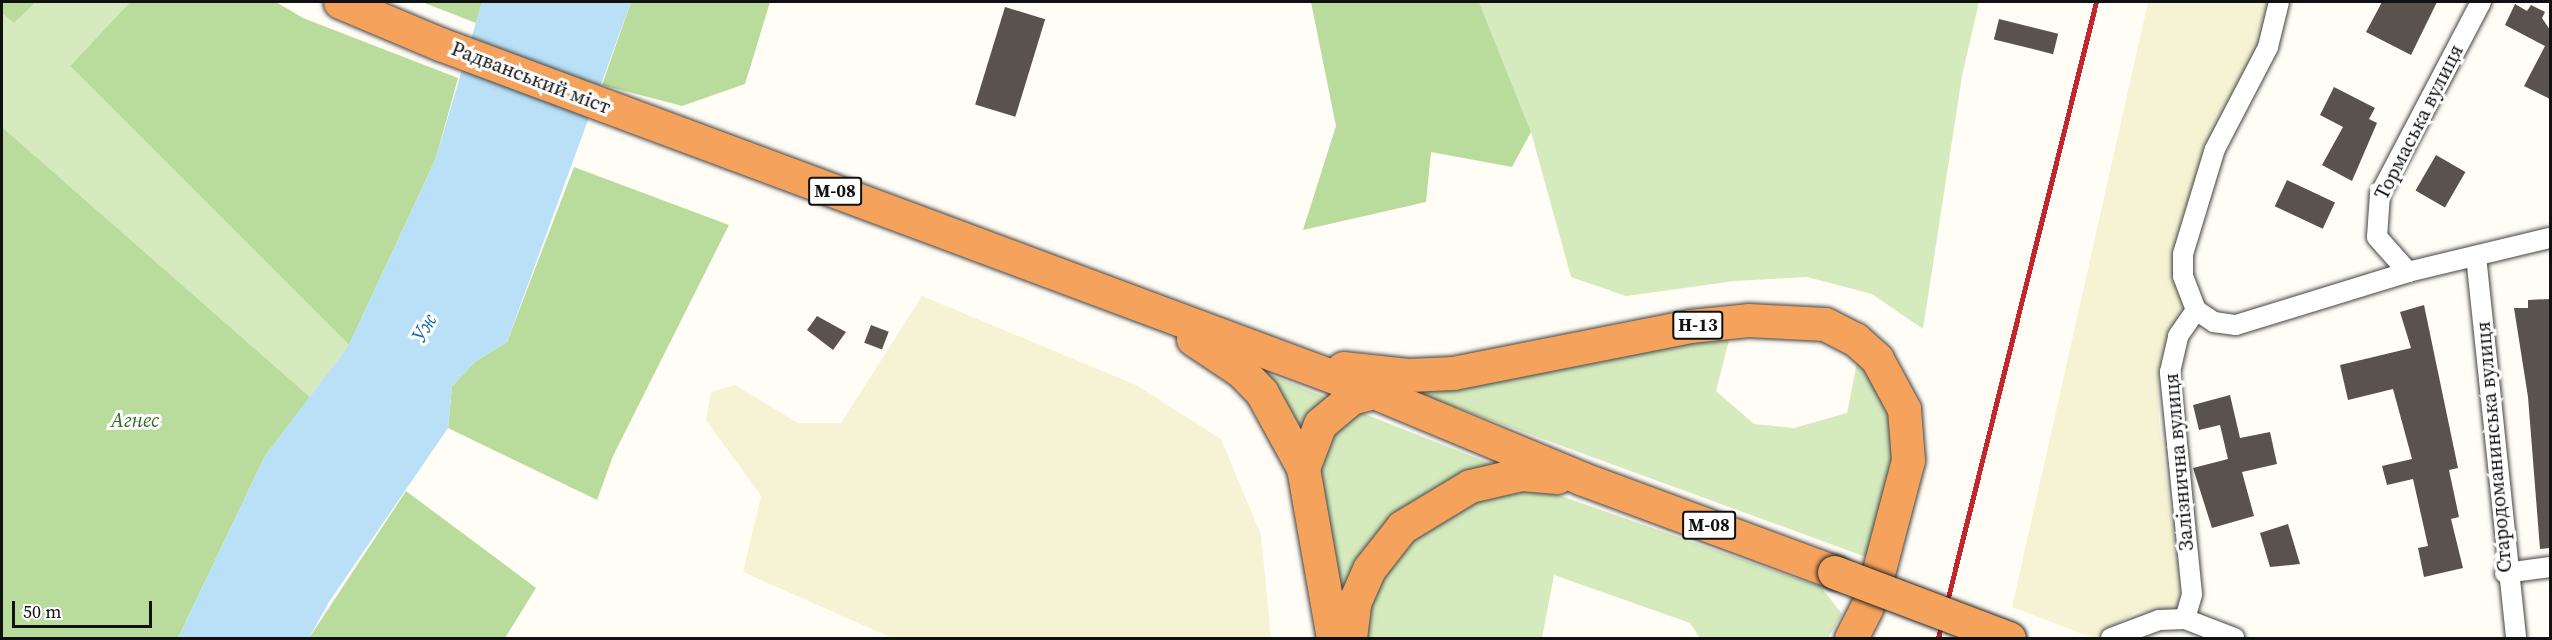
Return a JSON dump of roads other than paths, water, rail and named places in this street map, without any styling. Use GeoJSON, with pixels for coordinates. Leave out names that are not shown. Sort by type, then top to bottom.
{"type":"FeatureCollection","features":[{"type":"Feature","properties":{"kind":"highway","name":"Радванський міст"},"geometry":{"type":"LineString","coordinates":[[340,2],[386,22],[676,133],[1144,307]]}},
{"type":"Feature","properties":{"kind":"highway","name":"М-08"},"geometry":{"type":"LineString","coordinates":[[1144,307],[1374,392],[1584,479],[2009,639]]}},
{"type":"Feature","properties":{"kind":"highway"},"geometry":{"type":"LineString","coordinates":[[1144,307],[1241,371],[1284,426],[1303,468],[1333,639]]}},
{"type":"Feature","properties":{"kind":"highway","name":"Н-13"},"geometry":{"type":"LineString","coordinates":[[1291,362],[1408,375],[1453,373],[1690,326],[1748,320],[1825,324],[1855,339],[1877,359],[1904,409],[1908,460],[1879,570]]}},
{"type":"Feature","properties":{"kind":"highway"},"geometry":{"type":"LineString","coordinates":[[1303,468],[1320,424],[1351,398],[1374,392]]}},
{"type":"Feature","properties":{"kind":"highway"},"geometry":{"type":"LineString","coordinates":[[1350,639],[1354,603],[1369,569],[1402,527],[1433,504],[1498,477],[1584,479]]}},
{"type":"Feature","properties":{"kind":"highway"},"geometry":{"type":"LineString","coordinates":[[1851,639],[1866,608]]}},
{"type":"Feature","properties":{"kind":"street"},"geometry":{"type":"LineString","coordinates":[[2279,2],[2268,47],[2215,149],[2193,211],[2183,276],[2196,310],[2214,322],[2236,325],[2408,272],[2550,238]]}},
{"type":"Feature","properties":{"kind":"street","name":"Тормаська вулиця"},"geometry":{"type":"LineString","coordinates":[[2408,272],[2377,237],[2374,226],[2380,195],[2481,2]]}},
{"type":"Feature","properties":{"kind":"street","name":"Стародоманинська вулиця"},"geometry":{"type":"LineString","coordinates":[[2476,256],[2505,573],[2516,639]]}},
{"type":"Feature","properties":{"kind":"street","name":"Залізнична вулиця"},"geometry":{"type":"LineString","coordinates":[[2185,619],[2192,594],[2170,372],[2178,336],[2196,310]]}},
{"type":"Feature","properties":{"kind":"street"},"geometry":{"type":"LineString","coordinates":[[2505,573],[2550,567]]}},
{"type":"Feature","properties":{"kind":"street"},"geometry":{"type":"LineString","coordinates":[[2111,639],[2159,620],[2185,619],[2234,639]]}},
{"type":"Feature","properties":{"kind":"water","name":"Уж"},"geometry":{"type":"Polygon","coordinates":[[[482,2],[631,2],[507,342],[476,361],[452,386],[448,428],[329,602],[309,638],[178,638],[265,456],[349,345],[436,158],[482,2]]]}},
{"type":"Feature","properties":{"kind":"railway"},"geometry":{"type":"LineString","coordinates":[[1938,638],[2096,2]]}},
{"type":"Feature","properties":{"kind":"park label","name":"Агнес"},"geometry":{"type":"Point","coordinates":[135,420]}}]}
